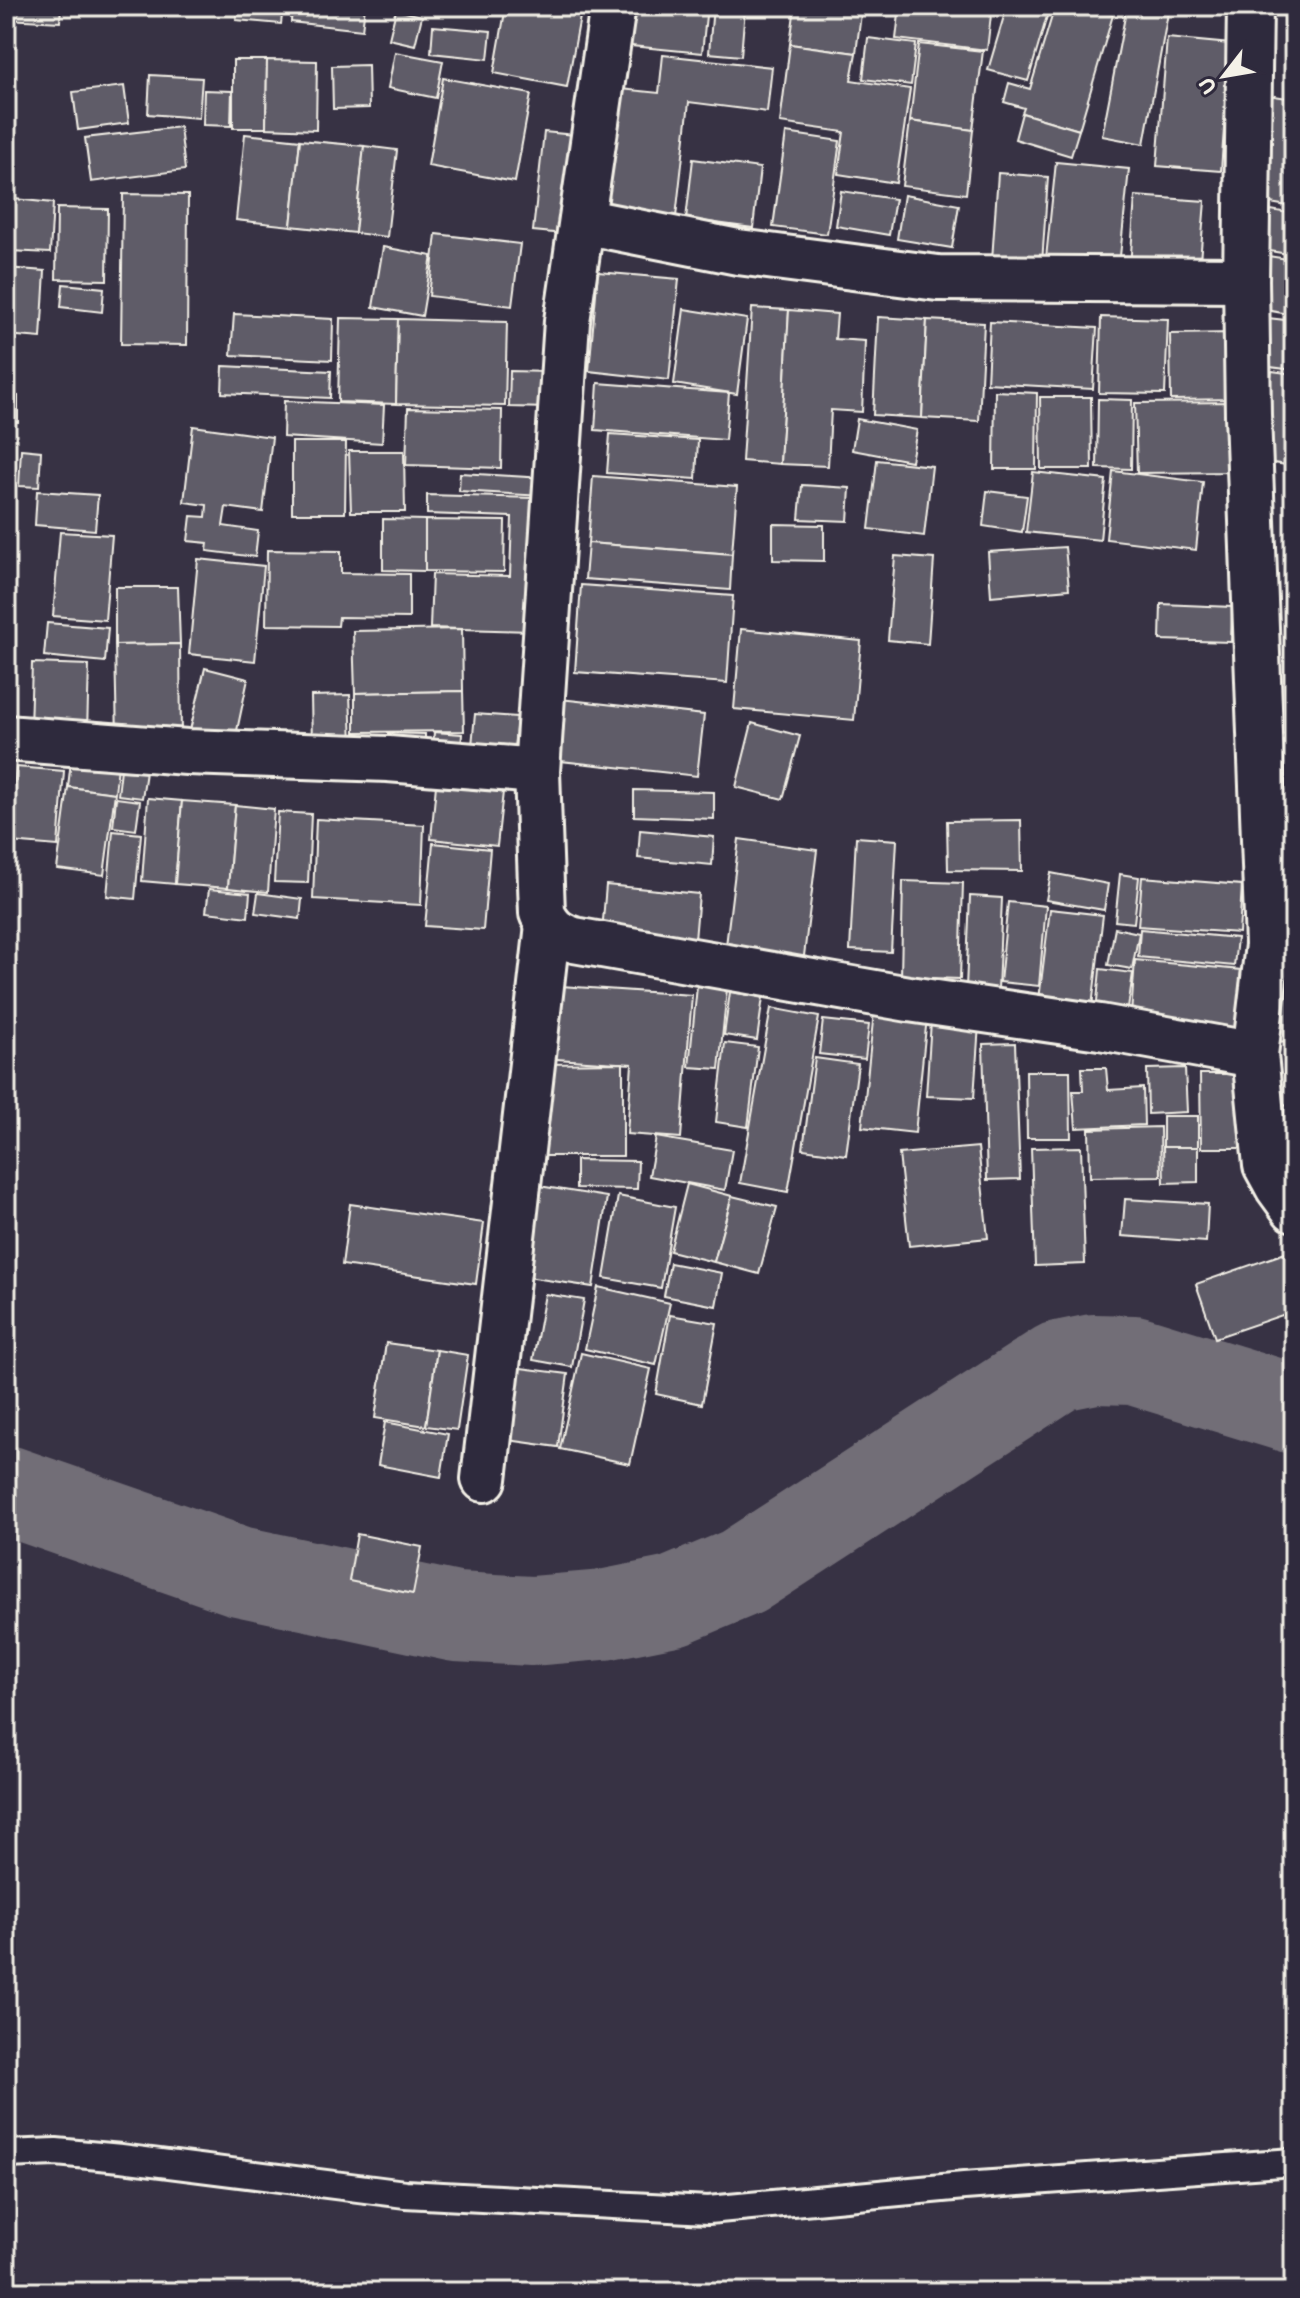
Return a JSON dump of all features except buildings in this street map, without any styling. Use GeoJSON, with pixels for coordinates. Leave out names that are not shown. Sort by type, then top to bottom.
{"type":"FeatureCollection","features":[{"type":"Feature","properties":{"kind":"street"},"geometry":{"type":"LineString","coordinates":[[613,6],[567,321],[537,771],[542,913],[548,925],[558,936],[574,940],[1255,1055]]}},
{"type":"Feature","properties":{"kind":"street"},"geometry":{"type":"LineString","coordinates":[[1250,6],[1246,280],[1248,415],[1281,945],[1255,1055],[1266,1165],[1294,1209]]}},
{"type":"Feature","properties":{"kind":"street"},"geometry":{"type":"LineString","coordinates":[[582,221],[738,252],[938,278],[1246,280]]}},
{"type":"Feature","properties":{"kind":"street"},"geometry":{"type":"LineString","coordinates":[[6,738],[187,752],[388,759],[537,771]]}},
{"type":"Feature","properties":{"kind":"street"},"geometry":{"type":"LineString","coordinates":[[484,1479],[548,925]]}},
{"type":"Feature","properties":{"kind":"lane"},"geometry":{"type":"LineString","coordinates":[[6,2154],[56,2152],[121,2158],[405,2194],[708,2210],[964,2186],[1294,2162]]}},
{"type":"Feature","properties":{"kind":"waterway"},"geometry":{"type":"LineString","coordinates":[[6,1490],[239,1571],[456,1617],[532,1621],[603,1615],[673,1601],[742,1572],[1059,1366],[1094,1359],[1134,1360],[1294,1409]]}}]}
